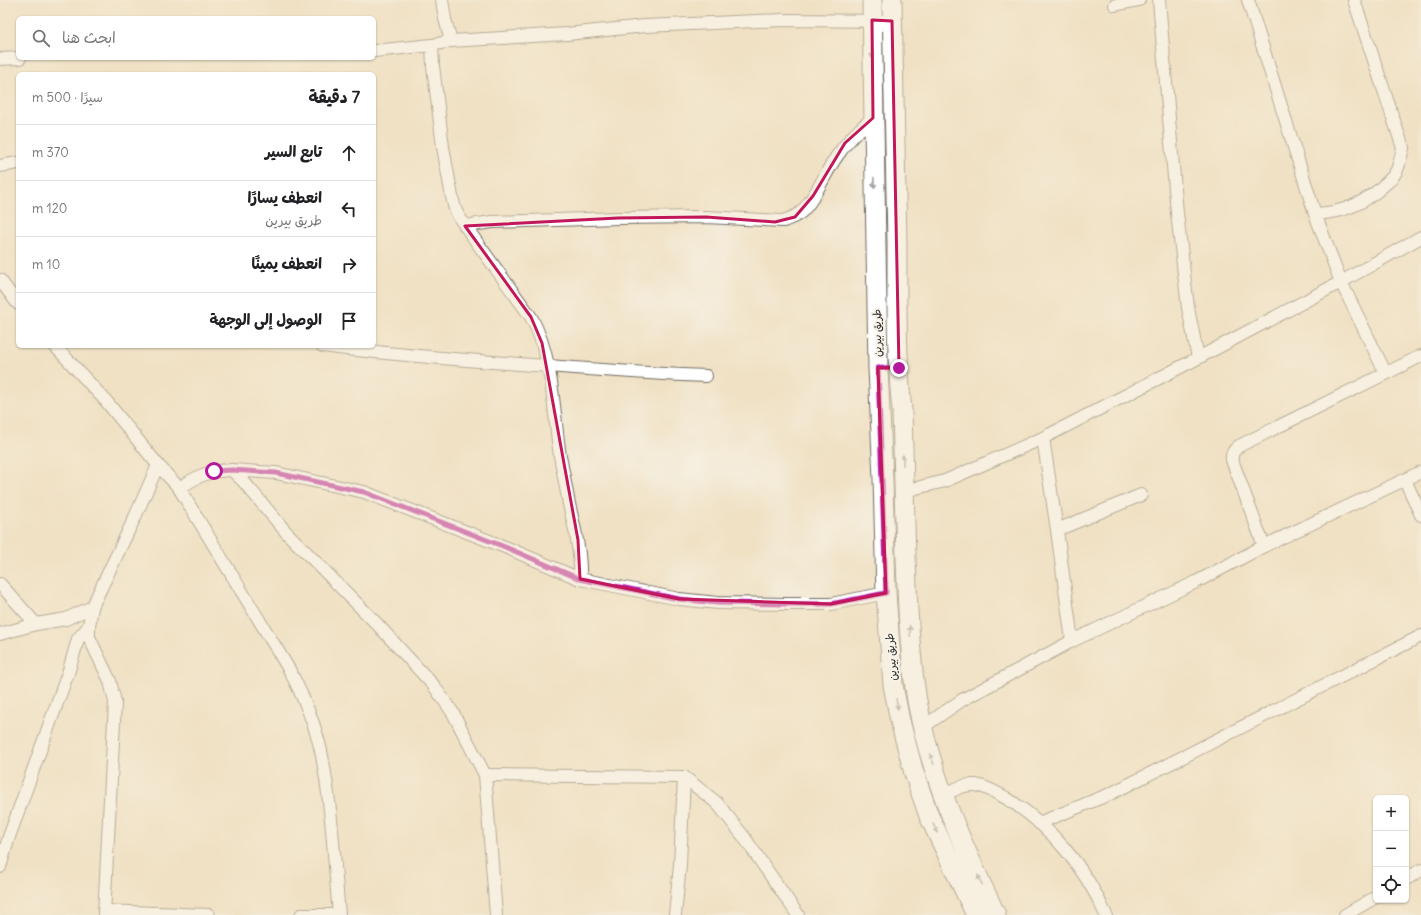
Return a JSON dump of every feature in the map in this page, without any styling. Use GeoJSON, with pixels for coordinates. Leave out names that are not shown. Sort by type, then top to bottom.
{"type":"FeatureCollection","features":[{"type":"Feature","properties":{"kind":"main road","name":"طريق بيرين"},"geometry":{"type":"LineString","coordinates":[[872,0],[878,368],[886,593],[893,685],[900,721],[914,773],[929,816],[976,915]]}},
{"type":"Feature","properties":{"kind":"main road","name":"طريق بيرين"},"geometry":{"type":"LineString","coordinates":[[892,0],[896,145],[896,292],[902,410],[910,637],[917,706],[943,796],[969,858],[996,915]]}},
{"type":"Feature","properties":{"kind":"main road"},"geometry":{"type":"LineString","coordinates":[[878,368],[899,368]]}},
{"type":"Feature","properties":{"kind":"street"},"geometry":{"type":"LineString","coordinates":[[442,0],[450,41]]}},
{"type":"Feature","properties":{"kind":"street"},"geometry":{"type":"LineString","coordinates":[[1115,5],[1139,0]]}},
{"type":"Feature","properties":{"kind":"street"},"geometry":{"type":"LineString","coordinates":[[1159,0],[1177,213],[1188,308],[1198,358]]}},
{"type":"Feature","properties":{"kind":"street"},"geometry":{"type":"LineString","coordinates":[[1248,0],[1315,214],[1341,282],[1386,374]]}},
{"type":"Feature","properties":{"kind":"street"},"geometry":{"type":"LineString","coordinates":[[1315,214],[1329,213],[1351,208],[1375,194],[1397,171],[1403,148],[1354,0]]}},
{"type":"Feature","properties":{"kind":"street"},"geometry":{"type":"LineString","coordinates":[[376,51],[432,45],[450,41],[559,34],[646,26],[783,20],[892,21]]}},
{"type":"Feature","properties":{"kind":"street"},"geometry":{"type":"LineString","coordinates":[[432,45],[433,66],[442,140],[449,185],[455,209],[465,226],[531,317],[538,329],[542,343],[552,390],[560,454],[569,503],[578,540],[581,565],[580,579]]}},
{"type":"Feature","properties":{"kind":"street"},"geometry":{"type":"LineString","coordinates":[[0,59],[16,58]]}},
{"type":"Feature","properties":{"kind":"street"},"geometry":{"type":"LineString","coordinates":[[465,226],[492,222],[618,218],[706,218],[783,221],[795,217],[802,211],[846,143],[873,118]]}},
{"type":"Feature","properties":{"kind":"street"},"geometry":{"type":"LineString","coordinates":[[0,166],[16,163]]}},
{"type":"Feature","properties":{"kind":"street"},"geometry":{"type":"LineString","coordinates":[[904,490],[945,481],[1044,438],[1341,282],[1421,237]]}},
{"type":"Feature","properties":{"kind":"street"},"geometry":{"type":"LineString","coordinates":[[0,280],[16,301]]}},
{"type":"Feature","properties":{"kind":"street"},"geometry":{"type":"LineString","coordinates":[[57,348],[106,401],[158,465],[179,488],[260,619],[304,698],[320,749],[328,793],[339,915],[301,915]]}},
{"type":"Feature","properties":{"kind":"street"},"geometry":{"type":"LineString","coordinates":[[338,348],[384,354],[626,372],[706,376]]}},
{"type":"Feature","properties":{"kind":"street"},"geometry":{"type":"LineString","coordinates":[[1264,546],[1232,460],[1231,455],[1235,449],[1421,356]]}},
{"type":"Feature","properties":{"kind":"street"},"geometry":{"type":"LineString","coordinates":[[1044,438],[1058,530],[1072,641]]}},
{"type":"Feature","properties":{"kind":"street"},"geometry":{"type":"LineString","coordinates":[[158,465],[92,607],[89,626],[89,637],[110,681],[116,702],[104,913],[208,915]]}},
{"type":"Feature","properties":{"kind":"street"},"geometry":{"type":"LineString","coordinates":[[179,488],[198,476],[214,471],[232,470],[276,473],[364,492],[497,544],[580,579],[679,599],[718,603],[831,604],[886,593]]}},
{"type":"Feature","properties":{"kind":"street"},"geometry":{"type":"LineString","coordinates":[[232,470],[286,532],[377,624],[434,686],[452,713],[485,775],[496,915]]}},
{"type":"Feature","properties":{"kind":"street"},"geometry":{"type":"LineString","coordinates":[[923,727],[962,700],[1072,641],[1196,582],[1264,546],[1421,472]]}},
{"type":"Feature","properties":{"kind":"street"},"geometry":{"type":"LineString","coordinates":[[1406,480],[1421,515]]}},
{"type":"Feature","properties":{"kind":"street"},"geometry":{"type":"LineString","coordinates":[[1058,530],[1141,495]]}},
{"type":"Feature","properties":{"kind":"street"},"geometry":{"type":"LineString","coordinates":[[0,584],[36,624]]}},
{"type":"Feature","properties":{"kind":"street"},"geometry":{"type":"LineString","coordinates":[[0,634],[36,624],[66,619],[92,607]]}},
{"type":"Feature","properties":{"kind":"street"},"geometry":{"type":"LineString","coordinates":[[0,867],[69,670],[78,639],[89,626]]}},
{"type":"Feature","properties":{"kind":"street"},"geometry":{"type":"LineString","coordinates":[[1040,823],[1110,794],[1421,636]]}},
{"type":"Feature","properties":{"kind":"street"},"geometry":{"type":"LineString","coordinates":[[485,775],[684,777],[717,803],[744,837],[798,915]]}},
{"type":"Feature","properties":{"kind":"street"},"geometry":{"type":"LineString","coordinates":[[675,915],[680,864],[684,777]]}},
{"type":"Feature","properties":{"kind":"street"},"geometry":{"type":"LineString","coordinates":[[943,796],[960,786],[977,785],[1000,795],[1019,806],[1051,833],[1090,882],[1106,915]]}},
{"type":"Feature","properties":{"kind":"street"},"geometry":{"type":"LineString","coordinates":[[1409,877],[1421,870]]}},
{"type":"Feature","properties":{"kind":"street"},"geometry":{"type":"LineString","coordinates":[[1345,915],[1373,899]]}},
{"type":"Feature","properties":{"kind":"highlighted area"},"geometry":{"type":"Polygon","coordinates":[[[872,20],[892,21],[899,368],[878,368],[886,593],[831,604],[679,599],[580,579],[578,540],[542,343],[531,317],[465,226],[618,218],[706,217],[775,222],[795,217],[813,196],[845,143],[873,118],[872,20]]]}},
{"type":"Feature","properties":{"kind":"route"},"geometry":{"type":"LineString","coordinates":[[214,471],[232,470],[276,473],[364,492],[505,547],[580,579],[679,599],[718,603],[831,604],[886,593],[878,368],[899,368]]}}]}
